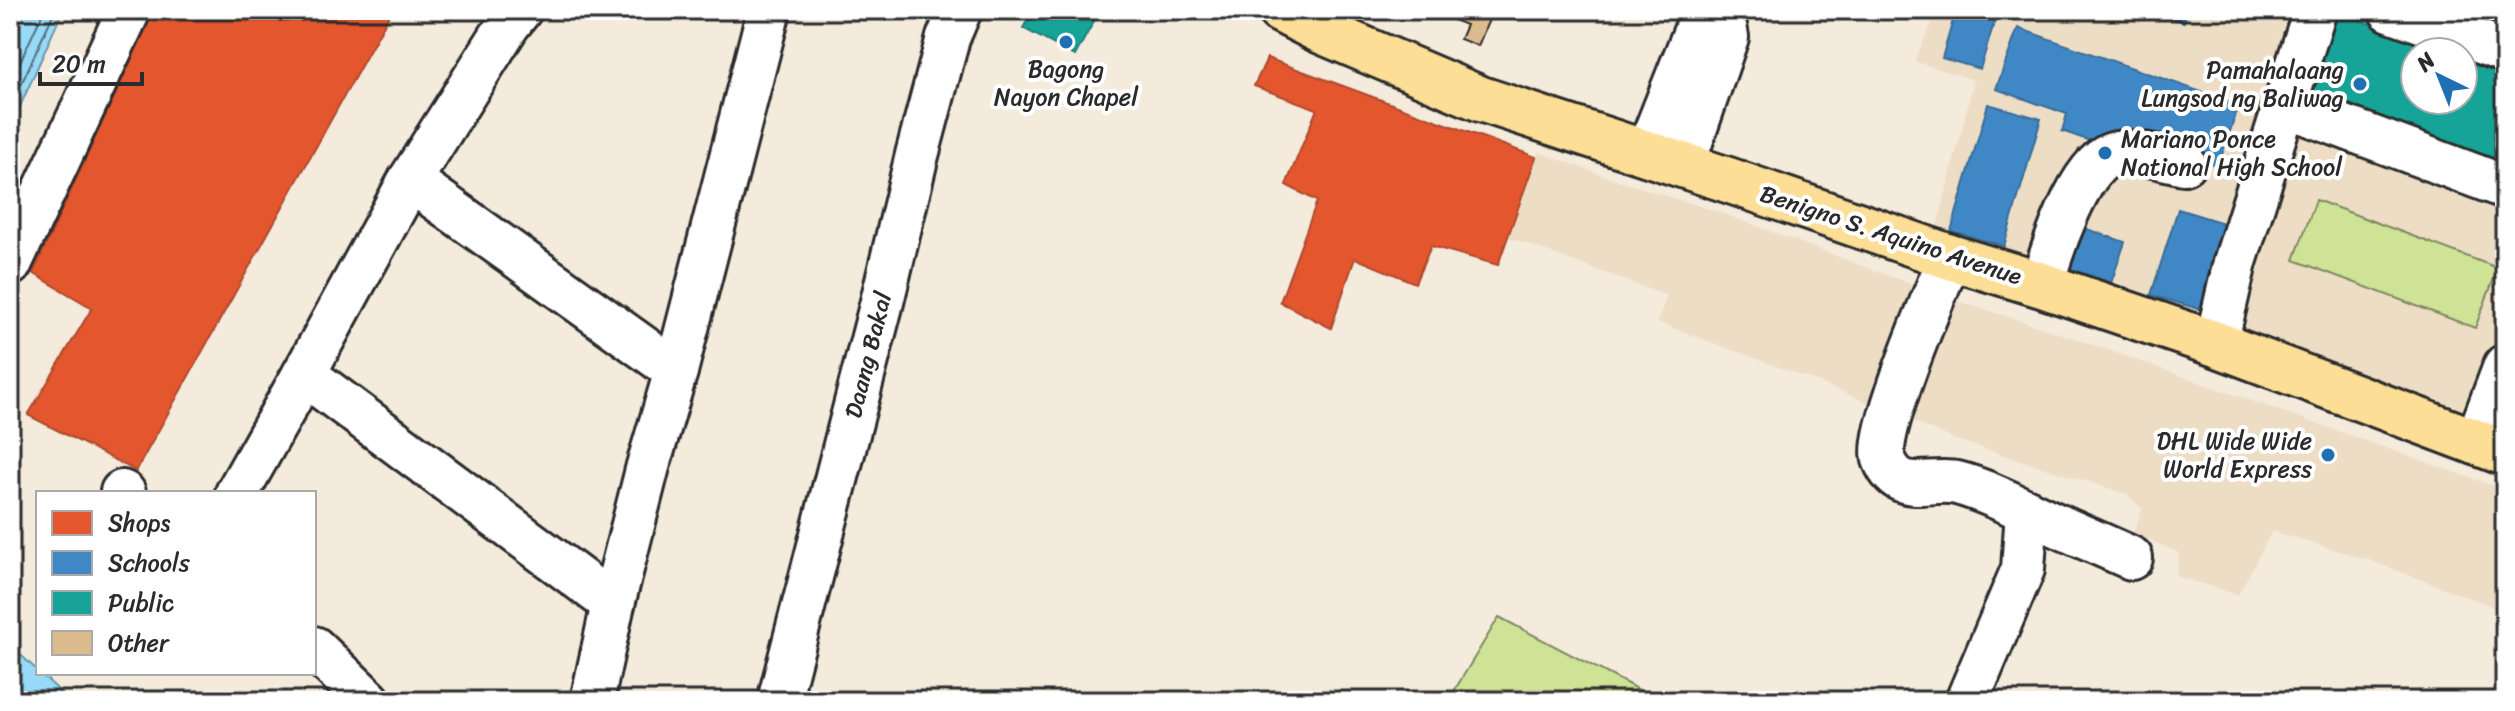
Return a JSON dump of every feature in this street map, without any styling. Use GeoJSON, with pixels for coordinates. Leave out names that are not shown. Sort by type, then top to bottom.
{"type":"FeatureCollection","features":[{"type":"Feature","properties":{"kind":"main road","name":"Benigno S. Aquino Avenue"},"geometry":{"type":"LineString","coordinates":[[1280,10],[1319,30],[1481,99],[2216,344],[2491,448]]}},
{"type":"Feature","properties":{"kind":"street"},"geometry":{"type":"LineString","coordinates":[[10,264],[129,10]]}},
{"type":"Feature","properties":{"kind":"street"},"geometry":{"type":"LineString","coordinates":[[238,491],[410,180],[520,10]]}},
{"type":"Feature","properties":{"kind":"street"},"geometry":{"type":"LineString","coordinates":[[592,701],[648,466],[676,371],[769,10]]}},
{"type":"Feature","properties":{"kind":"street","name":"Daang Bakal"},"geometry":{"type":"LineString","coordinates":[[779,701],[921,140],[948,38],[960,10]]}},
{"type":"Feature","properties":{"kind":"street"},"geometry":{"type":"LineString","coordinates":[[1665,159],[1700,10]]}},
{"type":"Feature","properties":{"kind":"street"},"geometry":{"type":"LineString","coordinates":[[1665,159],[1727,37],[1722,10]]}},
{"type":"Feature","properties":{"kind":"street"},"geometry":{"type":"LineString","coordinates":[[2216,344],[2235,262],[2315,10]]}},
{"type":"Feature","properties":{"kind":"street"},"geometry":{"type":"LineString","coordinates":[[2390,10],[2505,51]]}},
{"type":"Feature","properties":{"kind":"street"},"geometry":{"type":"LineString","coordinates":[[2285,105],[2505,187]]}},
{"type":"Feature","properties":{"kind":"street"},"geometry":{"type":"LineString","coordinates":[[2042,285],[2076,193],[2093,167],[2110,155],[2127,152],[2184,163]]}},
{"type":"Feature","properties":{"kind":"street"},"geometry":{"type":"LineString","coordinates":[[410,180],[676,371]]}},
{"type":"Feature","properties":{"kind":"street"},"geometry":{"type":"LineString","coordinates":[[1950,257],[1888,419],[1882,456],[1893,475],[1910,484],[1955,482],[2003,498],[2131,558]]}},
{"type":"Feature","properties":{"kind":"street"},"geometry":{"type":"LineString","coordinates":[[2491,448],[2505,366]]}},
{"type":"Feature","properties":{"kind":"street"},"geometry":{"type":"LineString","coordinates":[[304,374],[613,604]]}},
{"type":"Feature","properties":{"kind":"street"},"geometry":{"type":"LineString","coordinates":[[1967,701],[2023,569],[2027,511]]}},
{"type":"Feature","properties":{"kind":"street"},"geometry":{"type":"LineString","coordinates":[[316,650],[369,701]]}},
{"type":"Feature","properties":{"kind":"shaded area"},"geometry":{"type":"Polygon","coordinates":[[[1938,10],[2505,10],[2505,426],[1937,228],[1974,80],[1914,61],[1938,10]]]}},
{"type":"Feature","properties":{"kind":"shaded area"},"geometry":{"type":"Polygon","coordinates":[[[1539,152],[1719,212],[1940,295],[2068,336],[2505,490],[2505,611],[2369,560],[2272,531],[2238,595],[2176,576],[2179,553],[2133,533],[2142,509],[2127,494],[1956,440],[1816,381],[1657,322],[1667,296],[1508,237],[1539,152]]]}},
{"type":"Feature","properties":{"kind":"green space"},"geometry":{"type":"Polygon","coordinates":[[[2316,200],[2498,268],[2475,328],[2294,260],[2316,200]]]}},
{"type":"Feature","properties":{"kind":"green space"},"geometry":{"type":"Polygon","coordinates":[[[1499,617],[1660,701],[1448,701],[1499,617]]]}},
{"type":"Feature","properties":{"kind":"water"},"geometry":{"type":"Polygon","coordinates":[[[10,10],[63,10],[10,129],[10,10]]]}},
{"type":"Feature","properties":{"kind":"water"},"geometry":{"type":"Polygon","coordinates":[[[10,645],[36,669],[36,675],[42,675],[70,701],[10,701],[10,645]]]}},
{"type":"Feature","properties":{"kind":"building: Shops"},"geometry":{"type":"Polygon","coordinates":[[[154,10],[392,10],[136,471],[28,415],[92,308],[33,273],[154,10]]]}},
{"type":"Feature","properties":{"kind":"building: Shops"},"geometry":{"type":"Polygon","coordinates":[[[1267,58],[1536,157],[1498,265],[1431,246],[1415,283],[1355,258],[1331,328],[1280,302],[1317,201],[1286,185],[1317,109],[1254,86],[1267,58]]]}},
{"type":"Feature","properties":{"kind":"building: Schools"},"geometry":{"type":"Polygon","coordinates":[[[1956,10],[1998,10],[1980,69],[1942,58],[1956,10]]]}},
{"type":"Feature","properties":{"kind":"building: Schools"},"geometry":{"type":"Polygon","coordinates":[[[2142,10],[2187,10],[2184,22],[2142,10]]]}},
{"type":"Feature","properties":{"kind":"building: Schools"},"geometry":{"type":"Polygon","coordinates":[[[2018,28],[2239,105],[2218,166],[2116,131],[2110,148],[2062,131],[2067,114],[1996,89],[2018,28]]]}},
{"type":"Feature","properties":{"kind":"building: Schools"},"geometry":{"type":"Polygon","coordinates":[[[1988,104],[2041,119],[2004,246],[1951,231],[1988,104]]]}},
{"type":"Feature","properties":{"kind":"building: Schools"},"geometry":{"type":"Polygon","coordinates":[[[2178,209],[2233,226],[2206,311],[2151,295],[2178,209]]]}},
{"type":"Feature","properties":{"kind":"building: Schools"},"geometry":{"type":"Polygon","coordinates":[[[2075,225],[2125,242],[2110,286],[2060,269],[2075,225]]]}},
{"type":"Feature","properties":{"kind":"building: Public","name":"Bagong Nayon Chapel"},"geometry":{"type":"Polygon","coordinates":[[[1033,10],[1100,10],[1075,56],[1023,28],[1033,10]]]}},
{"type":"Feature","properties":{"kind":"building: Public","name":"Pamahalaang Lungsod ng Baliwag"},"geometry":{"type":"Polygon","coordinates":[[[2331,10],[2405,36],[2399,36],[2399,116],[2479,116],[2479,62],[2505,71],[2505,167],[2300,96],[2331,10]]]}},
{"type":"Feature","properties":{"kind":"building: Public"},"geometry":{"type":"Polygon","coordinates":[[[2458,10],[2505,10],[2505,26],[2458,10]]]}},
{"type":"Feature","properties":{"kind":"building: Other"},"geometry":{"type":"Polygon","coordinates":[[[1428,10],[1493,10],[1478,46],[1460,39],[1466,25],[1428,10]]]}},
{"type":"Feature","properties":{"kind":"place","name":"Bagong Nayon Chapel"},"geometry":{"type":"Point","coordinates":[1066,42]}},
{"type":"Feature","properties":{"kind":"place","name":"Pamahalaang Lungsod ng Baliwag"},"geometry":{"type":"Point","coordinates":[2360,84]}},
{"type":"Feature","properties":{"kind":"place","name":"Mariano Ponce National High School"},"geometry":{"type":"Point","coordinates":[2105,153]}},
{"type":"Feature","properties":{"kind":"place","name":"DHL Wide Wide World Express"},"geometry":{"type":"Point","coordinates":[2328,455]}}]}
